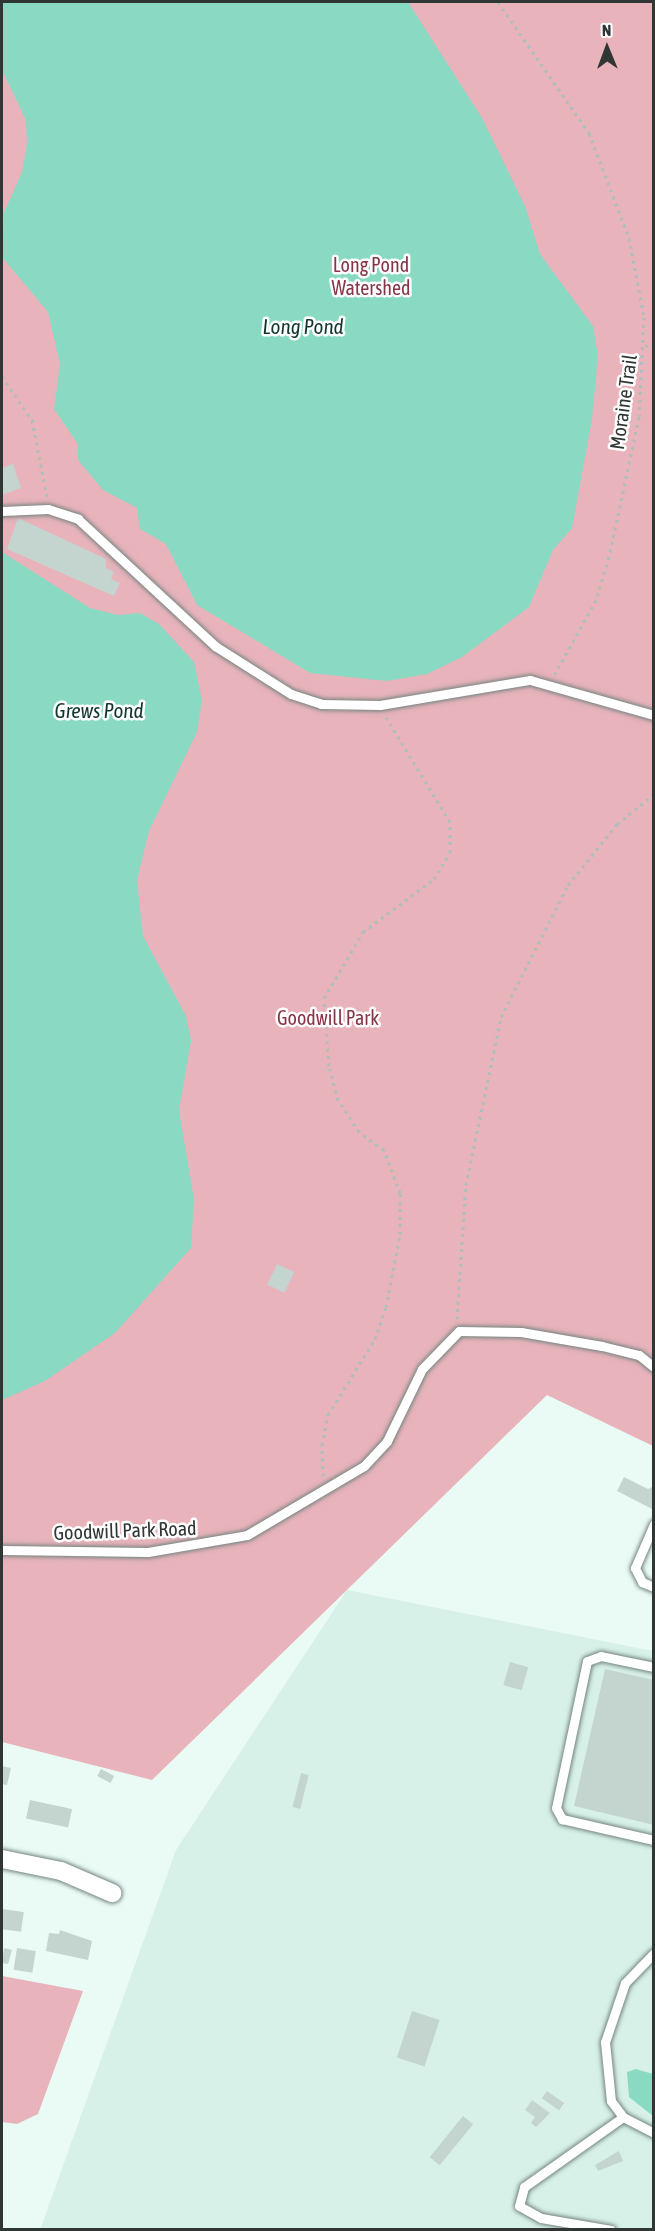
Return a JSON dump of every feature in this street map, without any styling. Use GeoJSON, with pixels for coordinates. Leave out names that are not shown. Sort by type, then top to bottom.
{"type":"FeatureCollection","features":[{"type":"Feature","properties":{"kind":"street"},"geometry":{"type":"LineString","coordinates":[[2,1859],[61,1871],[112,1893]]}},
{"type":"Feature","properties":{"kind":"lane"},"geometry":{"type":"LineString","coordinates":[[2,511],[48,508],[78,519],[164,604],[254,673],[321,704],[380,705],[530,680],[549,683],[654,714]]}},
{"type":"Feature","properties":{"kind":"lane"},"geometry":{"type":"LineString","coordinates":[[459,1330],[521,1332],[602,1346],[639,1355],[654,1367]]}},
{"type":"Feature","properties":{"kind":"lane","name":"Goodwill Park Road"},"geometry":{"type":"LineString","coordinates":[[2,1550],[148,1552],[206,1546],[247,1535],[364,1466],[387,1442],[422,1369],[459,1330]]}},
{"type":"Feature","properties":{"kind":"lane"},"geometry":{"type":"LineString","coordinates":[[654,1524],[636,1553],[635,1568],[642,1582],[654,1587]]}},
{"type":"Feature","properties":{"kind":"lane"},"geometry":{"type":"LineString","coordinates":[[654,1668],[601,1656],[587,1661],[556,1808],[562,1820],[654,1840]]}},
{"type":"Feature","properties":{"kind":"lane"},"geometry":{"type":"LineString","coordinates":[[654,1953],[626,1983],[607,2033],[607,2086],[623,2117],[654,2133]]}},
{"type":"Feature","properties":{"kind":"lane"},"geometry":{"type":"LineString","coordinates":[[611,2229],[541,2218],[519,2206],[525,2187],[623,2117]]}},
{"type":"Feature","properties":{"kind":"path","name":"Moraine Trail"},"geometry":{"type":"LineString","coordinates":[[498,2],[589,133],[629,237],[640,281],[645,345],[639,417],[609,557],[596,600],[549,683]]}},
{"type":"Feature","properties":{"kind":"path"},"geometry":{"type":"LineString","coordinates":[[645,345],[654,349]]}},
{"type":"Feature","properties":{"kind":"path"},"geometry":{"type":"LineString","coordinates":[[2,376],[32,420],[48,508]]}},
{"type":"Feature","properties":{"kind":"path"},"geometry":{"type":"LineString","coordinates":[[324,1490],[322,1445],[328,1415],[375,1339],[386,1307],[400,1234],[400,1193],[384,1150],[359,1132],[338,1100],[329,1066],[324,998],[363,932],[434,879],[450,852],[450,822],[380,705]]}},
{"type":"Feature","properties":{"kind":"path"},"geometry":{"type":"LineString","coordinates":[[459,1330],[458,1244],[501,1017],[568,885],[617,824],[654,794]]}},
{"type":"Feature","properties":{"kind":"shaded area"},"geometry":{"type":"Polygon","coordinates":[[[347,1590],[653,1651],[653,2229],[40,2230],[176,1850],[347,1590]]]}},
{"type":"Feature","properties":{"kind":"green space","name":"Goodwill Park"},"geometry":{"type":"Polygon","coordinates":[[[2,2],[653,2],[653,1446],[547,1395],[152,1780],[2,1742],[2,2]]]}},
{"type":"Feature","properties":{"kind":"green space"},"geometry":{"type":"Polygon","coordinates":[[[2,1976],[83,1991],[38,2114],[17,2124],[2,2122],[2,1976]]]}},
{"type":"Feature","properties":{"kind":"water","name":"Long Pond"},"geometry":{"type":"Polygon","coordinates":[[[2,2],[408,2],[482,118],[525,206],[540,254],[593,326],[598,356],[592,419],[572,528],[553,550],[529,607],[462,657],[427,674],[387,681],[310,673],[197,605],[166,544],[140,529],[137,508],[103,490],[78,460],[78,444],[54,409],[60,364],[48,312],[2,257],[4,213],[22,172],[27,144],[26,120],[2,70],[2,2]]]}},
{"type":"Feature","properties":{"kind":"water","name":"Grews Pond"},"geometry":{"type":"Polygon","coordinates":[[[2,552],[90,608],[118,615],[140,613],[159,624],[194,662],[202,700],[197,732],[149,831],[137,880],[143,936],[186,1016],[191,1041],[179,1110],[194,1199],[191,1248],[115,1333],[45,1381],[2,1400],[2,552]]]}},
{"type":"Feature","properties":{"kind":"water"},"geometry":{"type":"Polygon","coordinates":[[[636,2069],[653,2074],[653,2116],[629,2097],[627,2072],[636,2069]]]}},
{"type":"Feature","properties":{"kind":"building"},"geometry":{"type":"Polygon","coordinates":[[[13,464],[21,488],[2,495],[2,468],[13,464]]]}},
{"type":"Feature","properties":{"kind":"building"},"geometry":{"type":"Polygon","coordinates":[[[18,518],[106,559],[106,568],[114,572],[111,579],[120,583],[114,596],[7,549],[18,518]]]}},
{"type":"Feature","properties":{"kind":"building"},"geometry":{"type":"Polygon","coordinates":[[[277,1264],[294,1272],[284,1293],[267,1285],[277,1264]]]}},
{"type":"Feature","properties":{"kind":"building"},"geometry":{"type":"Polygon","coordinates":[[[624,1477],[648,1489],[654,1486],[652,1509],[617,1491],[624,1477]]]}},
{"type":"Feature","properties":{"kind":"building"},"geometry":{"type":"Polygon","coordinates":[[[510,1662],[528,1667],[522,1690],[503,1685],[510,1662]]]}},
{"type":"Feature","properties":{"kind":"building"},"geometry":{"type":"Polygon","coordinates":[[[605,1669],[654,1680],[654,1825],[574,1806],[605,1669]]]}},
{"type":"Feature","properties":{"kind":"building"},"geometry":{"type":"Polygon","coordinates":[[[2,1766],[11,1768],[7,1785],[2,1784],[2,1766]]]}},
{"type":"Feature","properties":{"kind":"building"},"geometry":{"type":"Polygon","coordinates":[[[101,1769],[114,1776],[110,1783],[97,1776],[101,1769]]]}},
{"type":"Feature","properties":{"kind":"building"},"geometry":{"type":"Polygon","coordinates":[[[301,1773],[309,1775],[300,1809],[293,1807],[301,1773]]]}},
{"type":"Feature","properties":{"kind":"building"},"geometry":{"type":"Polygon","coordinates":[[[30,1800],[72,1809],[68,1828],[26,1819],[30,1800]]]}},
{"type":"Feature","properties":{"kind":"building"},"geometry":{"type":"Polygon","coordinates":[[[2,1909],[24,1912],[21,1932],[2,1929],[2,1909]]]}},
{"type":"Feature","properties":{"kind":"building"},"geometry":{"type":"Polygon","coordinates":[[[60,1930],[92,1941],[88,1960],[46,1951],[49,1933],[59,1934],[60,1930]]]}},
{"type":"Feature","properties":{"kind":"building"},"geometry":{"type":"Polygon","coordinates":[[[4,1948],[12,1950],[8,1964],[2,1963],[4,1948]]]}},
{"type":"Feature","properties":{"kind":"building"},"geometry":{"type":"Polygon","coordinates":[[[17,1948],[36,1951],[32,1973],[14,1970],[17,1948]]]}},
{"type":"Feature","properties":{"kind":"building"},"geometry":{"type":"Polygon","coordinates":[[[412,2011],[440,2020],[424,2067],[397,2058],[412,2011]]]}},
{"type":"Feature","properties":{"kind":"building"},"geometry":{"type":"Polygon","coordinates":[[[547,2091],[564,2103],[559,2110],[542,2098],[547,2091]]]}},
{"type":"Feature","properties":{"kind":"building"},"geometry":{"type":"Polygon","coordinates":[[[532,2100],[550,2113],[536,2127],[531,2123],[535,2117],[525,2110],[532,2100]]]}},
{"type":"Feature","properties":{"kind":"building"},"geometry":{"type":"Polygon","coordinates":[[[463,2116],[473,2124],[440,2165],[430,2157],[463,2116]]]}},
{"type":"Feature","properties":{"kind":"building"},"geometry":{"type":"Polygon","coordinates":[[[619,2151],[623,2161],[598,2171],[595,2165],[619,2151]]]}},
{"type":"Feature","properties":{"kind":"park label","name":"Long Pond Watershed"},"geometry":{"type":"Point","coordinates":[371,276]}}]}
